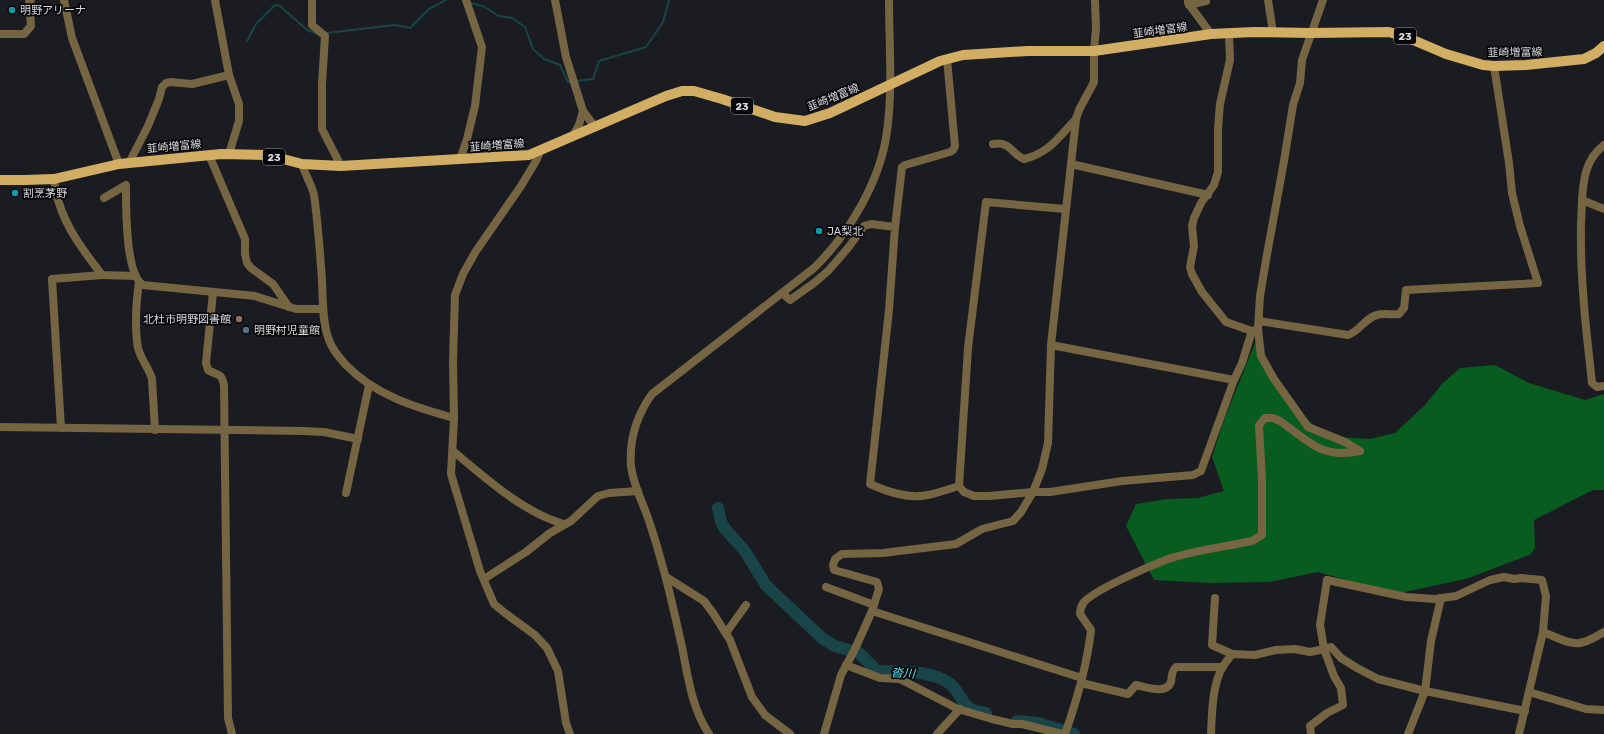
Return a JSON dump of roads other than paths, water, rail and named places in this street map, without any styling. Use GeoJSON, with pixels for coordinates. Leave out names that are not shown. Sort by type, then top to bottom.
{"type":"FeatureCollection","features":[{"type":"Feature","properties":{"kind":"main road","name":"韮崎増富線"},"geometry":{"type":"LineString","coordinates":[[0,180],[54,179],[124,163],[229,154],[268,155],[302,164],[341,166],[460,159],[506,158],[529,155],[540,152],[573,136],[666,96],[682,91],[694,91],[775,117],[804,121],[830,113],[940,61],[963,55],[992,52],[1094,51],[1211,34],[1229,33],[1254,32],[1311,34],[1389,32],[1406,37],[1446,54],[1482,65],[1494,66],[1526,65],[1584,59],[1596,53],[1604,46]]}},
{"type":"Feature","properties":{"kind":"street"},"geometry":{"type":"LineString","coordinates":[[0,34],[24,34],[31,26],[29,0],[31,0]]}},
{"type":"Feature","properties":{"kind":"street"},"geometry":{"type":"LineString","coordinates":[[64,0],[72,38],[124,163]]}},
{"type":"Feature","properties":{"kind":"street"},"geometry":{"type":"LineString","coordinates":[[216,0],[229,76],[239,104],[239,121],[229,154]]}},
{"type":"Feature","properties":{"kind":"street"},"geometry":{"type":"LineString","coordinates":[[312,0],[312,25],[325,36],[322,84],[322,129],[341,166]]}},
{"type":"Feature","properties":{"kind":"street"},"geometry":{"type":"LineString","coordinates":[[460,159],[467,139],[475,106],[482,46],[466,0]]}},
{"type":"Feature","properties":{"kind":"street"},"geometry":{"type":"LineString","coordinates":[[555,0],[566,57],[583,111],[595,127]]}},
{"type":"Feature","properties":{"kind":"street"},"geometry":{"type":"LineString","coordinates":[[709,734],[697,711],[689,685],[666,577],[631,467],[633,437],[637,420],[644,405],[652,394],[814,268],[830,253],[847,228],[876,173],[887,130],[889,86],[889,0]]}},
{"type":"Feature","properties":{"kind":"street"},"geometry":{"type":"LineString","coordinates":[[824,734],[841,675],[854,652],[879,590],[877,582],[834,570],[833,565],[837,556],[851,553],[905,551],[956,544],[982,529],[1013,521],[1021,512],[1034,492],[1042,469],[1048,443],[1051,345],[1076,119],[1079,110],[1094,82],[1096,28],[1095,0]]}},
{"type":"Feature","properties":{"kind":"street"},"geometry":{"type":"LineString","coordinates":[[1189,2],[1206,1],[1205,0]]}},
{"type":"Feature","properties":{"kind":"street"},"geometry":{"type":"LineString","coordinates":[[1268,0],[1274,33]]}},
{"type":"Feature","properties":{"kind":"street"},"geometry":{"type":"LineString","coordinates":[[1066,209],[986,202],[968,348],[959,486],[964,492],[974,496],[1050,492],[1122,481],[1193,475],[1201,471],[1234,380],[1256,327],[1292,105],[1300,83],[1302,60],[1323,0]]}},
{"type":"Feature","properties":{"kind":"street"},"geometry":{"type":"LineString","coordinates":[[1189,2],[1211,34]]}},
{"type":"Feature","properties":{"kind":"street"},"geometry":{"type":"LineString","coordinates":[[1229,33],[1230,60],[1220,104],[1218,128],[1218,172],[1214,185],[1194,218],[1192,226],[1194,246],[1190,267],[1192,274],[1202,292],[1226,322],[1256,327],[1348,335],[1355,333],[1370,318],[1376,315],[1399,314],[1404,308],[1406,290],[1538,283],[1520,226],[1512,193],[1509,163],[1494,66]]}},
{"type":"Feature","properties":{"kind":"street"},"geometry":{"type":"LineString","coordinates":[[947,59],[954,146],[953,150],[902,167],[870,484],[884,490],[912,496],[928,495],[959,486]]}},
{"type":"Feature","properties":{"kind":"street"},"geometry":{"type":"LineString","coordinates":[[124,163],[148,126],[159,99],[162,87],[166,83],[192,84],[229,76]]}},
{"type":"Feature","properties":{"kind":"street"},"geometry":{"type":"LineString","coordinates":[[573,136],[580,125],[583,111]]}},
{"type":"Feature","properties":{"kind":"street"},"geometry":{"type":"LineString","coordinates":[[993,144],[1000,143],[1010,147],[1024,159],[1032,157],[1042,153],[1076,119]]}},
{"type":"Feature","properties":{"kind":"street"},"geometry":{"type":"LineString","coordinates":[[1604,145],[1598,150],[1586,171],[1582,200],[1581,247],[1583,288],[1592,383],[1597,387],[1604,386]]}},
{"type":"Feature","properties":{"kind":"street"},"geometry":{"type":"LineString","coordinates":[[540,152],[521,186],[462,274],[455,295],[454,418],[451,474],[484,578],[494,604],[505,614],[535,635],[547,648],[558,671],[566,723],[570,734]]}},
{"type":"Feature","properties":{"kind":"street"},"geometry":{"type":"LineString","coordinates":[[209,155],[245,239],[245,254],[247,263],[251,268],[273,284],[289,307]]}},
{"type":"Feature","properties":{"kind":"street"},"geometry":{"type":"LineString","coordinates":[[302,164],[304,174],[313,193],[320,251],[323,309],[327,336],[332,347],[351,370],[369,385],[402,402],[454,418]]}},
{"type":"Feature","properties":{"kind":"street"},"geometry":{"type":"LineString","coordinates":[[1071,164],[1208,194]]}},
{"type":"Feature","properties":{"kind":"street"},"geometry":{"type":"LineString","coordinates":[[54,179],[58,202],[63,215],[88,257],[102,275]]}},
{"type":"Feature","properties":{"kind":"street"},"geometry":{"type":"LineString","coordinates":[[104,198],[126,184],[126,225],[131,257],[138,279],[143,285],[255,296],[296,309],[323,309]]}},
{"type":"Feature","properties":{"kind":"street"},"geometry":{"type":"LineString","coordinates":[[1582,200],[1604,209]]}},
{"type":"Feature","properties":{"kind":"street"},"geometry":{"type":"LineString","coordinates":[[782,293],[790,300],[819,279],[848,248],[864,226],[871,224],[895,227]]}},
{"type":"Feature","properties":{"kind":"street"},"geometry":{"type":"LineString","coordinates":[[60,428],[52,279],[102,275],[138,279]]}},
{"type":"Feature","properties":{"kind":"street"},"geometry":{"type":"LineString","coordinates":[[138,279],[135,314],[138,348],[144,363],[150,371],[152,379],[155,430]]}},
{"type":"Feature","properties":{"kind":"street"},"geometry":{"type":"LineString","coordinates":[[213,292],[206,363],[208,370],[217,373],[223,380],[228,718],[232,734]]}},
{"type":"Feature","properties":{"kind":"street"},"geometry":{"type":"LineString","coordinates":[[1065,734],[1082,680],[1089,649],[1091,630],[1080,614],[1081,606],[1090,597],[1134,574],[1168,559],[1252,541],[1262,535],[1260,425],[1265,418],[1273,418],[1280,421],[1320,449],[1330,453],[1343,454],[1360,451],[1345,442],[1308,427],[1274,379],[1261,356],[1256,327]]}},
{"type":"Feature","properties":{"kind":"street"},"geometry":{"type":"LineString","coordinates":[[1051,345],[1234,380]]}},
{"type":"Feature","properties":{"kind":"street"},"geometry":{"type":"LineString","coordinates":[[346,493],[369,385]]}},
{"type":"Feature","properties":{"kind":"street"},"geometry":{"type":"LineString","coordinates":[[0,427],[324,432],[358,439]]}},
{"type":"Feature","properties":{"kind":"street"},"geometry":{"type":"LineString","coordinates":[[453,451],[514,499],[536,513],[564,524]]}},
{"type":"Feature","properties":{"kind":"street"},"geometry":{"type":"LineString","coordinates":[[484,578],[526,552],[564,524],[578,516],[598,496],[609,493],[638,491]]}},
{"type":"Feature","properties":{"kind":"street"},"geometry":{"type":"LineString","coordinates":[[666,577],[704,601],[730,640],[752,697],[765,715],[790,734]]}},
{"type":"Feature","properties":{"kind":"street"},"geometry":{"type":"LineString","coordinates":[[1311,734],[1310,726],[1327,713],[1343,705],[1341,688],[1334,676],[1324,649],[1320,625],[1327,580],[1406,597],[1441,598],[1456,596],[1490,580],[1504,577],[1514,579],[1521,578],[1542,580],[1546,596],[1543,632],[1519,734]]}},
{"type":"Feature","properties":{"kind":"street"},"geometry":{"type":"LineString","coordinates":[[826,587],[873,608],[1082,680],[1128,694],[1136,685],[1163,690],[1167,688],[1170,683],[1173,670],[1176,667],[1222,667]]}},
{"type":"Feature","properties":{"kind":"street"},"geometry":{"type":"LineString","coordinates":[[1215,598],[1212,645],[1232,654],[1255,655],[1276,650],[1294,649],[1310,652],[1332,647],[1341,658],[1356,668],[1378,678],[1425,691],[1524,711]]}},
{"type":"Feature","properties":{"kind":"street"},"geometry":{"type":"LineString","coordinates":[[1408,734],[1425,691],[1431,641],[1441,598]]}},
{"type":"Feature","properties":{"kind":"street"},"geometry":{"type":"LineString","coordinates":[[726,634],[746,605]]}},
{"type":"Feature","properties":{"kind":"street"},"geometry":{"type":"LineString","coordinates":[[1543,632],[1574,644],[1583,644],[1604,632]]}},
{"type":"Feature","properties":{"kind":"street"},"geometry":{"type":"LineString","coordinates":[[1211,734],[1212,709],[1217,682],[1222,667],[1232,654]]}},
{"type":"Feature","properties":{"kind":"street"},"geometry":{"type":"LineString","coordinates":[[846,665],[880,678],[900,678],[960,709],[992,719],[1013,724],[1022,724],[1062,734]]}},
{"type":"Feature","properties":{"kind":"street"},"geometry":{"type":"LineString","coordinates":[[1529,692],[1586,709],[1604,710]]}},
{"type":"Feature","properties":{"kind":"street"},"geometry":{"type":"LineString","coordinates":[[937,734],[960,709]]}},
{"type":"Feature","properties":{"kind":"waterway"},"geometry":{"type":"LineString","coordinates":[[327,33],[395,25],[410,28],[429,9],[446,0]]}},
{"type":"Feature","properties":{"kind":"waterway"},"geometry":{"type":"LineString","coordinates":[[576,81],[593,79],[599,61],[646,47],[663,22],[669,0]]}},
{"type":"Feature","properties":{"kind":"waterway"},"geometry":{"type":"LineString","coordinates":[[470,3],[483,6],[499,16],[512,18],[525,27],[533,49],[544,59],[560,65],[568,82],[572,82]]}},
{"type":"Feature","properties":{"kind":"waterway"},"geometry":{"type":"LineString","coordinates":[[247,41],[256,24],[275,5],[280,6],[307,30],[318,34]]}},
{"type":"Feature","properties":{"kind":"waterway","name":"沓川"},"geometry":{"type":"LineString","coordinates":[[718,508],[721,522],[725,529],[745,551],[765,584],[823,639],[835,646],[859,653],[879,671],[916,672],[941,679],[949,683],[955,689],[968,707],[986,713]]}},
{"type":"Feature","properties":{"kind":"waterway","name":"沓川"},"geometry":{"type":"LineString","coordinates":[[1017,721],[1038,723],[1074,734]]}},
{"type":"Feature","properties":{"kind":"place","name":"明野アリーナ"},"geometry":{"type":"Point","coordinates":[12,10]}},
{"type":"Feature","properties":{"kind":"place","name":"割烹茅野"},"geometry":{"type":"Point","coordinates":[15,193]}},
{"type":"Feature","properties":{"kind":"place","name":"JA梨北"},"geometry":{"type":"Point","coordinates":[819,231]}},
{"type":"Feature","properties":{"kind":"place","name":"北杜市明野図書館"},"geometry":{"type":"Point","coordinates":[239,319]}},
{"type":"Feature","properties":{"kind":"place","name":"明野村児童館"},"geometry":{"type":"Point","coordinates":[246,330]}}]}
